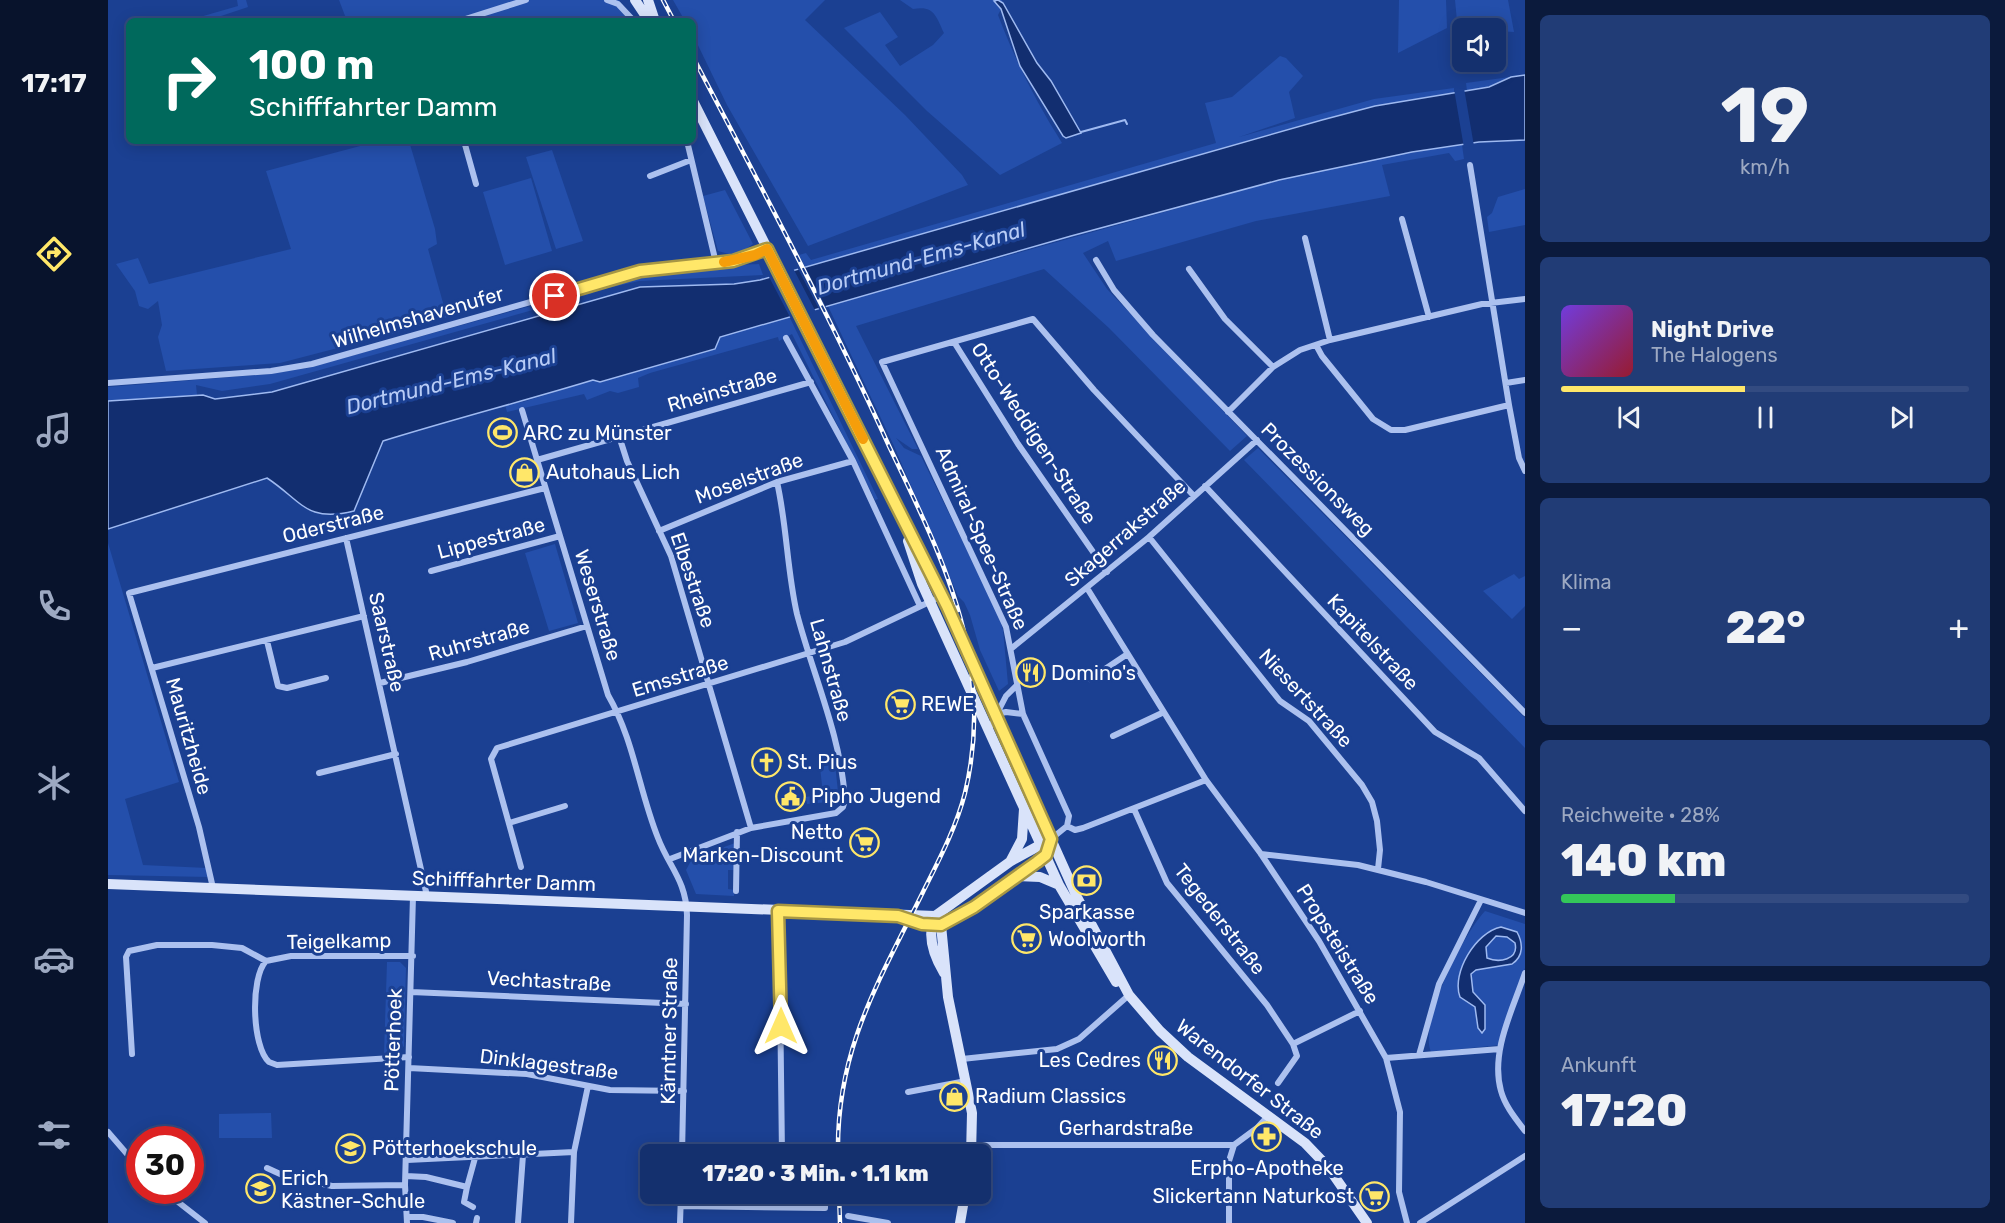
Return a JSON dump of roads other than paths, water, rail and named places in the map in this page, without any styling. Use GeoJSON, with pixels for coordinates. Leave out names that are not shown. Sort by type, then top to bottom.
{"type":"FeatureCollection","features":[{"type":"Feature","properties":{"kind":"main road"},"geometry":{"type":"LineString","coordinates":[[635,0],[647,18]]}},
{"type":"Feature","properties":{"kind":"main road"},"geometry":{"type":"LineString","coordinates":[[648,0],[654,18]]}},
{"type":"Feature","properties":{"kind":"main road","name":"Warendorfer Straße"},"geometry":{"type":"LineString","coordinates":[[696,107],[942,596],[997,714],[1059,885],[1119,988],[1129,994]]}},
{"type":"Feature","properties":{"kind":"main road","name":"Warendorfer Straße"},"geometry":{"type":"LineString","coordinates":[[900,516],[925,603],[989,729],[1024,806],[1077,897],[1129,994],[1160,1031],[1188,1057],[1268,1116],[1319,1158],[1367,1223]]}},
{"type":"Feature","properties":{"kind":"main road"},"geometry":{"type":"LineString","coordinates":[[1011,861],[1022,839],[1024,806]]}},
{"type":"Feature","properties":{"kind":"main road"},"geometry":{"type":"LineString","coordinates":[[936,922],[1011,861],[1046,847]]}},
{"type":"Feature","properties":{"kind":"main road"},"geometry":{"type":"LineString","coordinates":[[936,922],[974,907],[1017,876],[1046,847]]}},
{"type":"Feature","properties":{"kind":"main road"},"geometry":{"type":"LineString","coordinates":[[1017,876],[1040,877],[1059,885]]}},
{"type":"Feature","properties":{"kind":"main road","name":"Schifffahrter Damm"},"geometry":{"type":"LineString","coordinates":[[108,884],[898,916],[936,922]]}},
{"type":"Feature","properties":{"kind":"main road"},"geometry":{"type":"LineString","coordinates":[[936,922],[946,959],[944,973],[967,1081],[972,1113],[972,1144]]}},
{"type":"Feature","properties":{"kind":"main road"},"geometry":{"type":"LineString","coordinates":[[960,1223],[963,1204]]}},
{"type":"Feature","properties":{"kind":"street"},"geometry":{"type":"LineString","coordinates":[[469,18],[526,0]]}},
{"type":"Feature","properties":{"kind":"street"},"geometry":{"type":"LineString","coordinates":[[607,0],[618,4],[631,18]]}},
{"type":"Feature","properties":{"kind":"street"},"geometry":{"type":"LineString","coordinates":[[465,144],[476,184]]}},
{"type":"Feature","properties":{"kind":"street"},"geometry":{"type":"LineString","coordinates":[[688,144],[716,263]]}},
{"type":"Feature","properties":{"kind":"street"},"geometry":{"type":"LineString","coordinates":[[650,177],[691,160]]}},
{"type":"Feature","properties":{"kind":"street"},"geometry":{"type":"LineString","coordinates":[[1470,165],[1509,405],[1519,458],[1525,471]]}},
{"type":"Feature","properties":{"kind":"street"},"geometry":{"type":"LineString","coordinates":[[1402,219],[1429,317]]}},
{"type":"Feature","properties":{"kind":"street"},"geometry":{"type":"LineString","coordinates":[[1305,238],[1330,340]]}},
{"type":"Feature","properties":{"kind":"street","name":"Wilhelmshavenufer"},"geometry":{"type":"LineString","coordinates":[[108,383],[271,371],[312,364],[640,271],[716,263],[755,255],[767,249]]}},
{"type":"Feature","properties":{"kind":"street","name":"Prozessionsweg"},"geometry":{"type":"LineString","coordinates":[[1096,260],[1114,290],[1147,328],[1525,713]]}},
{"type":"Feature","properties":{"kind":"street"},"geometry":{"type":"LineString","coordinates":[[1189,269],[1225,319],[1273,368]]}},
{"type":"Feature","properties":{"kind":"street"},"geometry":{"type":"LineString","coordinates":[[1228,412],[1273,368],[1300,350],[1330,340],[1429,317],[1493,303],[1525,299]]}},
{"type":"Feature","properties":{"kind":"street"},"geometry":{"type":"LineString","coordinates":[[954,342],[1033,319],[1094,390],[1194,496]]}},
{"type":"Feature","properties":{"kind":"street","name":"Warendorfer Straße"},"geometry":{"type":"LineString","coordinates":[[786,338],[853,461],[925,603]]}},
{"type":"Feature","properties":{"kind":"street","name":"Admiral-Spee-Straße"},"geometry":{"type":"LineString","coordinates":[[954,342],[882,362],[1003,618],[1012,648],[1016,686]]}},
{"type":"Feature","properties":{"kind":"street","name":"Otto-Weddigen-Straße"},"geometry":{"type":"LineString","coordinates":[[954,342],[999,415],[1107,572]]}},
{"type":"Feature","properties":{"kind":"street"},"geometry":{"type":"LineString","coordinates":[[1316,345],[1322,356],[1373,419],[1391,430],[1405,429],[1509,405]]}},
{"type":"Feature","properties":{"kind":"street"},"geometry":{"type":"LineString","coordinates":[[1506,384],[1525,380]]}},
{"type":"Feature","properties":{"kind":"street","name":"Rheinstraße"},"geometry":{"type":"LineString","coordinates":[[537,460],[811,382]]}},
{"type":"Feature","properties":{"kind":"street","name":"Weserstraße"},"geometry":{"type":"LineString","coordinates":[[522,410],[608,695],[625,729],[657,836],[683,888],[687,907]]}},
{"type":"Feature","properties":{"kind":"street","name":"Elbestraße"},"geometry":{"type":"LineString","coordinates":[[619,436],[627,461],[659,531],[682,591],[750,828]]}},
{"type":"Feature","properties":{"kind":"street","name":"Skagerrakstraße"},"geometry":{"type":"LineString","coordinates":[[1012,648],[1149,537],[1257,440]]}},
{"type":"Feature","properties":{"kind":"street","name":"Moselstraße"},"geometry":{"type":"LineString","coordinates":[[659,531],[777,483],[853,461]]}},
{"type":"Feature","properties":{"kind":"street","name":"Lahnstraße"},"geometry":{"type":"LineString","coordinates":[[750,828],[836,813],[843,807],[840,765],[797,612],[784,511],[777,483]]}},
{"type":"Feature","properties":{"kind":"street","name":"Kapitelstraße"},"geometry":{"type":"LineString","coordinates":[[1205,486],[1435,732],[1479,758],[1525,811]]}},
{"type":"Feature","properties":{"kind":"street","name":"Oderstraße"},"geometry":{"type":"LineString","coordinates":[[129,594],[545,488]]}},
{"type":"Feature","properties":{"kind":"street","name":"Lippestraße"},"geometry":{"type":"LineString","coordinates":[[431,571],[560,536]]}},
{"type":"Feature","properties":{"kind":"street","name":"Niesertstraße"},"geometry":{"type":"LineString","coordinates":[[1149,537],[1280,701],[1309,721],[1362,786],[1372,802],[1377,820],[1380,850],[1378,869]]}},
{"type":"Feature","properties":{"kind":"street","name":"Saarstraße"},"geometry":{"type":"LineString","coordinates":[[346,538],[427,896]]}},
{"type":"Feature","properties":{"kind":"street","name":"Propsteistraße"},"geometry":{"type":"LineString","coordinates":[[1087,588],[1126,655],[1206,780],[1261,854],[1320,941],[1386,1058],[1400,1112],[1399,1192],[1407,1223]]}},
{"type":"Feature","properties":{"kind":"street","name":"Mauritzheide"},"geometry":{"type":"LineString","coordinates":[[129,594],[208,860],[213,888]]}},
{"type":"Feature","properties":{"kind":"street","name":"Emsstraße"},"geometry":{"type":"LineString","coordinates":[[521,867],[492,759],[497,748],[810,654],[845,642],[942,596]]}},
{"type":"Feature","properties":{"kind":"street"},"geometry":{"type":"LineString","coordinates":[[152,668],[364,616]]}},
{"type":"Feature","properties":{"kind":"street","name":"Ruhrstraße"},"geometry":{"type":"LineString","coordinates":[[380,683],[467,662],[587,626]]}},
{"type":"Feature","properties":{"kind":"street"},"geometry":{"type":"LineString","coordinates":[[267,641],[278,686],[287,688],[326,678]]}},
{"type":"Feature","properties":{"kind":"street"},"geometry":{"type":"LineString","coordinates":[[1090,679],[1126,655]]}},
{"type":"Feature","properties":{"kind":"street"},"geometry":{"type":"LineString","coordinates":[[989,729],[1006,696],[1016,686]]}},
{"type":"Feature","properties":{"kind":"street"},"geometry":{"type":"LineString","coordinates":[[1016,686],[1023,714],[1069,816],[1067,826],[1046,847]]}},
{"type":"Feature","properties":{"kind":"street"},"geometry":{"type":"LineString","coordinates":[[997,714],[1006,712],[1023,714]]}},
{"type":"Feature","properties":{"kind":"street"},"geometry":{"type":"LineString","coordinates":[[1113,736],[1162,713]]}},
{"type":"Feature","properties":{"kind":"street"},"geometry":{"type":"LineString","coordinates":[[319,773],[396,754]]}},
{"type":"Feature","properties":{"kind":"street"},"geometry":{"type":"LineString","coordinates":[[1067,826],[1075,830],[1083,828],[1206,780]]}},
{"type":"Feature","properties":{"kind":"street"},"geometry":{"type":"LineString","coordinates":[[510,823],[565,806]]}},
{"type":"Feature","properties":{"kind":"street","name":"Tegederstraße"},"geometry":{"type":"LineString","coordinates":[[1134,809],[1167,883],[1267,1005],[1293,1044]]}},
{"type":"Feature","properties":{"kind":"street"},"geometry":{"type":"LineString","coordinates":[[670,859],[750,828]]}},
{"type":"Feature","properties":{"kind":"street"},"geometry":{"type":"LineString","coordinates":[[736,891],[737,832]]}},
{"type":"Feature","properties":{"kind":"street"},"geometry":{"type":"LineString","coordinates":[[1261,854],[1378,869],[1525,913]]}},
{"type":"Feature","properties":{"kind":"street","name":"Pötterhoek"},"geometry":{"type":"LineString","coordinates":[[413,896],[405,1185],[407,1220],[423,1216],[453,1223]]}},
{"type":"Feature","properties":{"kind":"street"},"geometry":{"type":"LineString","coordinates":[[1419,1055],[1439,984],[1481,900]]}},
{"type":"Feature","properties":{"kind":"street","name":"Kärntner Straße"},"geometry":{"type":"LineString","coordinates":[[682,1144],[687,907]]}},
{"type":"Feature","properties":{"kind":"street"},"geometry":{"type":"LineString","coordinates":[[778,911],[782,1144]]}},
{"type":"Feature","properties":{"kind":"street","name":"Teigelkamp"},"geometry":{"type":"LineString","coordinates":[[132,1054],[126,957],[129,951],[157,945],[242,948],[266,961],[291,956],[413,956]]}},
{"type":"Feature","properties":{"kind":"street","name":"Teigelkamp"},"geometry":{"type":"LineString","coordinates":[[266,961],[257,976],[255,996],[262,1054],[269,1062],[277,1065],[409,1057]]}},
{"type":"Feature","properties":{"kind":"street"},"geometry":{"type":"LineString","coordinates":[[1525,973],[1500,1049],[1501,1092],[1525,1131]]}},
{"type":"Feature","properties":{"kind":"street","name":"Vechtastraße"},"geometry":{"type":"LineString","coordinates":[[411,992],[686,1004]]}},
{"type":"Feature","properties":{"kind":"street"},"geometry":{"type":"LineString","coordinates":[[962,1059],[1044,1050],[1072,1044],[1129,994]]}},
{"type":"Feature","properties":{"kind":"street"},"geometry":{"type":"LineString","coordinates":[[1278,1083],[1297,1056],[1293,1044],[1360,1011]]}},
{"type":"Feature","properties":{"kind":"street"},"geometry":{"type":"LineString","coordinates":[[1386,1058],[1500,1049]]}},
{"type":"Feature","properties":{"kind":"street","name":"Dinklagestraße"},"geometry":{"type":"LineString","coordinates":[[409,1068],[527,1074],[575,1081],[610,1090],[684,1091]]}},
{"type":"Feature","properties":{"kind":"street"},"geometry":{"type":"LineString","coordinates":[[908,1092],[967,1081]]}},
{"type":"Feature","properties":{"kind":"street"},"geometry":{"type":"LineString","coordinates":[[571,1223],[574,1152],[588,1086]]}},
{"type":"Feature","properties":{"kind":"street"},"geometry":{"type":"LineString","coordinates":[[1229,1223],[1229,1161],[1234,1145],[1257,1128],[1268,1116]]}},
{"type":"Feature","properties":{"kind":"street"},"geometry":{"type":"LineString","coordinates":[[108,1132],[126,1153]]}},
{"type":"Feature","properties":{"kind":"street","name":"Gerhardstraße"},"geometry":{"type":"LineString","coordinates":[[991,1150],[1234,1145]]}},
{"type":"Feature","properties":{"kind":"street"},"geometry":{"type":"LineString","coordinates":[[407,1160],[574,1152]]}},
{"type":"Feature","properties":{"kind":"street"},"geometry":{"type":"LineString","coordinates":[[518,1223],[523,1155]]}},
{"type":"Feature","properties":{"kind":"street"},"geometry":{"type":"LineString","coordinates":[[1420,1223],[1525,1156]]}},
{"type":"Feature","properties":{"kind":"street"},"geometry":{"type":"LineString","coordinates":[[473,1207],[464,1202],[475,1158]]}},
{"type":"Feature","properties":{"kind":"street"},"geometry":{"type":"LineString","coordinates":[[267,1167],[291,1179]]}},
{"type":"Feature","properties":{"kind":"street"},"geometry":{"type":"LineString","coordinates":[[406,1176],[426,1177],[467,1187]]}},
{"type":"Feature","properties":{"kind":"street"},"geometry":{"type":"LineString","coordinates":[[309,1181],[332,1186],[405,1185]]}},
{"type":"Feature","properties":{"kind":"street"},"geometry":{"type":"LineString","coordinates":[[181,1204],[205,1223]]}},
{"type":"Feature","properties":{"kind":"street"},"geometry":{"type":"LineString","coordinates":[[680,1223],[681,1206],[825,1208],[817,1204]]}},
{"type":"Feature","properties":{"kind":"street"},"geometry":{"type":"LineString","coordinates":[[848,1216],[888,1223]]}},
{"type":"Feature","properties":{"kind":"water"},"geometry":{"type":"Polygon","coordinates":[[[998,0],[1003,3],[1081,133],[1066,138],[1063,136],[1020,66],[1001,9],[994,1],[998,0]]]}},
{"type":"Feature","properties":{"kind":"water","name":"Dortmund-Ems-Kanal"},"geometry":{"type":"Polygon","coordinates":[[[1525,75],[1525,140],[1479,142],[1412,152],[1279,180],[1071,236],[720,337],[715,349],[600,382],[593,380],[383,441],[354,511],[338,514],[315,512],[297,502],[267,478],[108,529],[108,401],[203,395],[215,399],[272,392],[640,287],[734,284],[760,280],[1322,120],[1375,106],[1489,87],[1511,77],[1525,75]]]}},
{"type":"Feature","properties":{"kind":"water"},"geometry":{"type":"Polygon","coordinates":[[[1501,927],[1517,932],[1521,949],[1519,957],[1512,964],[1476,970],[1471,974],[1473,992],[1485,1005],[1485,1029],[1482,1033],[1478,1028],[1475,1007],[1460,997],[1458,987],[1462,966],[1468,955],[1475,945],[1492,930],[1501,927]],[[1496,936],[1486,947],[1487,958],[1502,960],[1511,957],[1515,943],[1507,937],[1496,936]]]}},
{"type":"Feature","properties":{"kind":"waterway"},"geometry":{"type":"LineString","coordinates":[[1081,132],[1125,120],[1127,124]]}},
{"type":"Feature","properties":{"kind":"railway"},"geometry":{"type":"LineString","coordinates":[[663,0],[672,18]]}},
{"type":"Feature","properties":{"kind":"railway"},"geometry":{"type":"LineString","coordinates":[[696,63],[818,299],[924,521],[955,598],[971,669],[974,722],[969,776],[965,793],[947,844],[890,957],[863,1018],[844,1082],[838,1144]]}},
{"type":"Feature","properties":{"kind":"railway"},"geometry":{"type":"LineString","coordinates":[[839,1204],[840,1223]]}},
{"type":"Feature","properties":{"kind":"place","name":"ARC zu Münster"},"geometry":{"type":"Point","coordinates":[502,433]}},
{"type":"Feature","properties":{"kind":"place","name":"Autohaus Lich"},"geometry":{"type":"Point","coordinates":[525,472]}},
{"type":"Feature","properties":{"kind":"place","name":"Domino's"},"geometry":{"type":"Point","coordinates":[1030,673]}},
{"type":"Feature","properties":{"kind":"place","name":"REWE"},"geometry":{"type":"Point","coordinates":[900,704]}},
{"type":"Feature","properties":{"kind":"place","name":"St. Pius"},"geometry":{"type":"Point","coordinates":[766,762]}},
{"type":"Feature","properties":{"kind":"place","name":"Pipho Jugend"},"geometry":{"type":"Point","coordinates":[790,796]}},
{"type":"Feature","properties":{"kind":"place","name":"Netto Marken-Discount"},"geometry":{"type":"Point","coordinates":[864,843]}},
{"type":"Feature","properties":{"kind":"place","name":"Sparkasse"},"geometry":{"type":"Point","coordinates":[1087,881]}},
{"type":"Feature","properties":{"kind":"place","name":"Woolworth"},"geometry":{"type":"Point","coordinates":[1027,939]}},
{"type":"Feature","properties":{"kind":"place","name":"Les Cedres"},"geometry":{"type":"Point","coordinates":[1162,1060]}},
{"type":"Feature","properties":{"kind":"place","name":"Radium Classics"},"geometry":{"type":"Point","coordinates":[954,1096]}},
{"type":"Feature","properties":{"kind":"place","name":"Erpho-Apotheke"},"geometry":{"type":"Point","coordinates":[1267,1137]}},
{"type":"Feature","properties":{"kind":"place","name":"Pötterhoekschule"},"geometry":{"type":"Point","coordinates":[351,1148]}},
{"type":"Feature","properties":{"kind":"place","name":"Erich Kästner-Schule"},"geometry":{"type":"Point","coordinates":[260,1189]}},
{"type":"Feature","properties":{"kind":"place","name":"Slickertann Naturkost"},"geometry":{"type":"Point","coordinates":[1375,1196]}}]}
